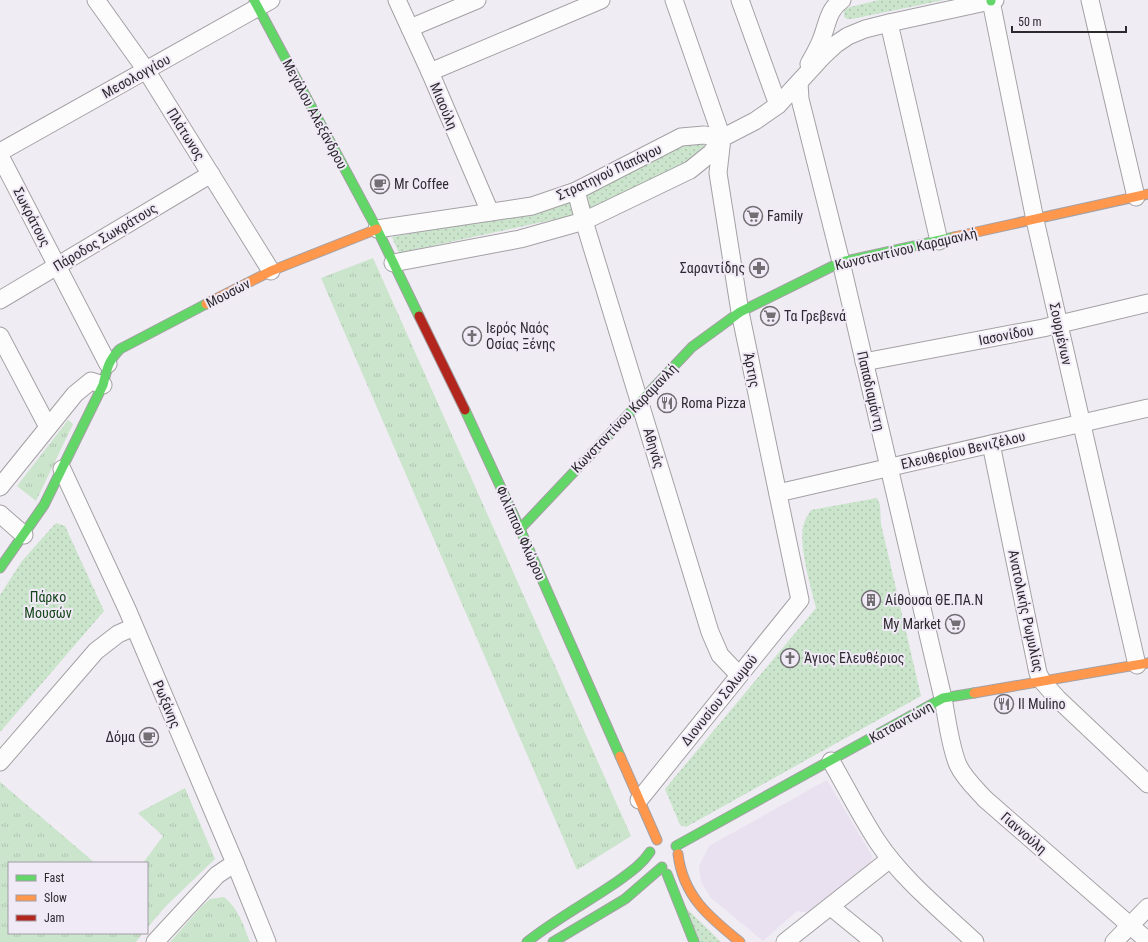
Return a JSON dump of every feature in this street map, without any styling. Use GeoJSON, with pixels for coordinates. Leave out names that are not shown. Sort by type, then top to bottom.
{"type":"FeatureCollection","features":[{"type":"Feature","properties":{"kind":"street","name":"Πλάτωνος"},"geometry":{"type":"LineString","coordinates":[[96,0],[146,70],[271,271]]}},
{"type":"Feature","properties":{"kind":"street","name":"Μιαούλη"},"geometry":{"type":"LineString","coordinates":[[397,0],[430,72],[490,212]]}},
{"type":"Feature","properties":{"kind":"street"},"geometry":{"type":"LineString","coordinates":[[410,28],[477,0]]}},
{"type":"Feature","properties":{"kind":"street"},"geometry":{"type":"LineString","coordinates":[[430,72],[601,0]]}},
{"type":"Feature","properties":{"kind":"street"},"geometry":{"type":"LineString","coordinates":[[674,0],[722,138]]}},
{"type":"Feature","properties":{"kind":"street"},"geometry":{"type":"LineString","coordinates":[[740,0],[778,105]]}},
{"type":"Feature","properties":{"kind":"street"},"geometry":{"type":"LineString","coordinates":[[393,263],[520,239],[583,218],[690,170],[711,153],[722,138],[755,121],[778,105],[836,44],[856,32],[889,23],[992,0]]}},
{"type":"Feature","properties":{"kind":"street","name":"Σουρμένων"},"geometry":{"type":"LineString","coordinates":[[992,0],[1035,220],[1081,423],[1142,664]]}},
{"type":"Feature","properties":{"kind":"street"},"geometry":{"type":"LineString","coordinates":[[1090,0],[1142,195]]}},
{"type":"Feature","properties":{"kind":"street"},"geometry":{"type":"LineString","coordinates":[[799,83],[823,36],[830,14],[837,2]]}},
{"type":"Feature","properties":{"kind":"street","name":"Μεσολογγίου"},"geometry":{"type":"LineString","coordinates":[[0,152],[261,3]]}},
{"type":"Feature","properties":{"kind":"street","name":"Μεγάλου Αλεξάνδρου"},"geometry":{"type":"LineString","coordinates":[[261,3],[377,229]]}},
{"type":"Feature","properties":{"kind":"street"},"geometry":{"type":"LineString","coordinates":[[889,23],[939,240]]}},
{"type":"Feature","properties":{"kind":"street","name":"Παπαδιαμάντη"},"geometry":{"type":"LineString","coordinates":[[799,83],[800,99],[841,262],[943,698]]}},
{"type":"Feature","properties":{"kind":"street","name":"Στρατηγού Παπάγου"},"geometry":{"type":"LineString","coordinates":[[377,229],[532,206],[577,193],[681,137],[704,135],[722,138]]}},
{"type":"Feature","properties":{"kind":"street","name":"Άρτης"},"geometry":{"type":"LineString","coordinates":[[722,138],[718,173],[740,312],[800,600]]}},
{"type":"Feature","properties":{"kind":"street","name":"Σωκράτους"},"geometry":{"type":"LineString","coordinates":[[0,156],[108,364]]}},
{"type":"Feature","properties":{"kind":"street","name":"Πάροδος Σωκράτους"},"geometry":{"type":"LineString","coordinates":[[0,300],[210,174]]}},
{"type":"Feature","properties":{"kind":"street","name":"Αθηνάς"},"geometry":{"type":"LineString","coordinates":[[577,193],[583,218],[710,632],[720,655],[739,675]]}},
{"type":"Feature","properties":{"kind":"street","name":"Κωνσταντίνου Καραμανλή"},"geometry":{"type":"LineString","coordinates":[[520,529],[692,347],[740,312],[841,262],[1142,195]]}},
{"type":"Feature","properties":{"kind":"street","name":"Φιλίππου Φλώρου"},"geometry":{"type":"LineString","coordinates":[[377,229],[460,399],[520,529],[639,800],[669,844],[683,878],[693,897],[716,922],[740,942]]}},
{"type":"Feature","properties":{"kind":"street","name":"Μουσών"},"geometry":{"type":"LineString","coordinates":[[0,568],[44,505],[103,385],[108,364],[116,352],[132,342],[271,271],[377,229]]}},
{"type":"Feature","properties":{"kind":"street","name":"Ιασoνίδου"},"geometry":{"type":"LineString","coordinates":[[864,362],[1043,328],[1148,303]]}},
{"type":"Feature","properties":{"kind":"street"},"geometry":{"type":"LineString","coordinates":[[0,336],[48,427]]}},
{"type":"Feature","properties":{"kind":"street"},"geometry":{"type":"LineString","coordinates":[[0,486],[75,394],[88,382],[93,381],[103,385]]}},
{"type":"Feature","properties":{"kind":"street","name":"Ελευθερίου Βενιζέλου"},"geometry":{"type":"LineString","coordinates":[[778,492],[1148,408]]}},
{"type":"Feature","properties":{"kind":"street","name":"Ανατολικής Ρωμυλίας"},"geometry":{"type":"LineString","coordinates":[[991,444],[1038,673],[1042,681],[1058,699],[1148,784]]}},
{"type":"Feature","properties":{"kind":"street","name":"Ρωξάνης"},"geometry":{"type":"LineString","coordinates":[[62,469],[134,627],[235,863],[267,942]]}},
{"type":"Feature","properties":{"kind":"street"},"geometry":{"type":"LineString","coordinates":[[0,514],[24,535]]}},
{"type":"Feature","properties":{"kind":"street","name":"Διονυσίου Σολωμού"},"geometry":{"type":"LineString","coordinates":[[639,800],[800,600]]}},
{"type":"Feature","properties":{"kind":"street"},"geometry":{"type":"LineString","coordinates":[[0,762],[96,651],[118,634],[134,627]]}},
{"type":"Feature","properties":{"kind":"street","name":"Κατσαντώνη"},"geometry":{"type":"LineString","coordinates":[[669,844],[831,761],[943,698],[1142,664]]}},
{"type":"Feature","properties":{"kind":"street","name":"Γιαννούλη"},"geometry":{"type":"LineString","coordinates":[[943,698],[952,744],[958,765],[971,785],[984,799],[1148,941]]}},
{"type":"Feature","properties":{"kind":"street"},"geometry":{"type":"LineString","coordinates":[[831,761],[876,841],[890,859],[911,882],[975,942]]}},
{"type":"Feature","properties":{"kind":"street"},"geometry":{"type":"LineString","coordinates":[[527,942],[552,922],[607,890],[621,880],[642,863],[650,852],[652,845],[669,844],[674,863],[664,867],[658,866],[652,861],[650,852]]}},
{"type":"Feature","properties":{"kind":"street"},"geometry":{"type":"LineString","coordinates":[[785,942],[890,859]]}},
{"type":"Feature","properties":{"kind":"street"},"geometry":{"type":"LineString","coordinates":[[154,942],[217,875],[235,863]]}},
{"type":"Feature","properties":{"kind":"street"},"geometry":{"type":"LineString","coordinates":[[553,942],[625,899],[664,867]]}},
{"type":"Feature","properties":{"kind":"street"},"geometry":{"type":"LineString","coordinates":[[664,867],[694,942]]}},
{"type":"Feature","properties":{"kind":"street"},"geometry":{"type":"LineString","coordinates":[[831,906],[874,942]]}},
{"type":"Feature","properties":{"kind":"street"},"geometry":{"type":"LineString","coordinates":[[1114,942],[1148,907]]}},
{"type":"Feature","properties":{"kind":"shaded area"},"geometry":{"type":"Polygon","coordinates":[[[827,780],[872,856],[870,864],[809,913],[797,911],[763,941],[711,898],[701,882],[699,866],[709,846],[827,780]]]}},
{"type":"Feature","properties":{"kind":"green space"},"geometry":{"type":"Polygon","coordinates":[[[879,0],[944,0],[852,19],[847,19],[844,17],[844,10],[850,7],[879,0]]]}},
{"type":"Feature","properties":{"kind":"green space"},"geometry":{"type":"Polygon","coordinates":[[[688,141],[705,145],[696,161],[579,214],[399,253],[392,237],[490,218],[688,141]]]}},
{"type":"Feature","properties":{"kind":"green space"},"geometry":{"type":"Polygon","coordinates":[[[373,258],[631,836],[577,870],[321,278],[373,258]]]}},
{"type":"Feature","properties":{"kind":"green space"},"geometry":{"type":"Polygon","coordinates":[[[68,420],[73,424],[36,501],[17,486],[68,420]]]}},
{"type":"Feature","properties":{"kind":"green space"},"geometry":{"type":"Polygon","coordinates":[[[877,498],[880,505],[881,524],[921,696],[686,827],[680,825],[665,789],[816,608],[806,567],[802,535],[805,520],[811,510],[877,498]]]}},
{"type":"Feature","properties":{"kind":"green space","name":"Πάρκο Μουσών"},"geometry":{"type":"Polygon","coordinates":[[[56,523],[65,526],[104,611],[0,732],[0,595],[22,561],[56,523]]]}},
{"type":"Feature","properties":{"kind":"green space"},"geometry":{"type":"Polygon","coordinates":[[[0,782],[94,862],[8,862],[8,934],[142,934],[136,942],[0,942],[0,782]]]}},
{"type":"Feature","properties":{"kind":"green space"},"geometry":{"type":"Polygon","coordinates":[[[185,788],[215,859],[166,906],[148,927],[148,862],[144,862],[163,836],[138,813],[185,788]]]}},
{"type":"Feature","properties":{"kind":"green space"},"geometry":{"type":"Polygon","coordinates":[[[224,897],[237,912],[250,942],[170,942],[210,899],[224,897]]]}},
{"type":"Feature","properties":{"kind":"green space"},"geometry":{"type":"Polygon","coordinates":[[[685,907],[721,942],[699,942],[685,907]]]}},
{"type":"Feature","properties":{"kind":"traffic: fast"},"geometry":{"type":"LineString","coordinates":[[254,0],[377,229],[419,316]]}},
{"type":"Feature","properties":{"kind":"traffic: fast"},"geometry":{"type":"LineString","coordinates":[[520,529],[692,347],[740,312],[841,262],[954,237]]}},
{"type":"Feature","properties":{"kind":"traffic: fast"},"geometry":{"type":"LineString","coordinates":[[0,568],[44,505],[103,385],[108,366],[116,353],[120,349],[206,304]]}},
{"type":"Feature","properties":{"kind":"traffic: fast"},"geometry":{"type":"LineString","coordinates":[[465,410],[520,529],[620,756]]}},
{"type":"Feature","properties":{"kind":"traffic: fast"},"geometry":{"type":"LineString","coordinates":[[676,846],[943,698],[974,693]]}},
{"type":"Feature","properties":{"kind":"traffic: fast"},"geometry":{"type":"LineString","coordinates":[[527,942],[550,925],[625,876],[640,864],[650,852]]}},
{"type":"Feature","properties":{"kind":"traffic: fast"},"geometry":{"type":"LineString","coordinates":[[553,942],[625,899],[662,867]]}},
{"type":"Feature","properties":{"kind":"traffic: fast"},"geometry":{"type":"LineString","coordinates":[[667,874],[694,942]]}},
{"type":"Feature","properties":{"kind":"traffic: slow"},"geometry":{"type":"LineString","coordinates":[[954,237],[1148,194]]}},
{"type":"Feature","properties":{"kind":"traffic: slow"},"geometry":{"type":"LineString","coordinates":[[206,304],[271,271],[377,229]]}},
{"type":"Feature","properties":{"kind":"traffic: slow"},"geometry":{"type":"LineString","coordinates":[[974,693],[1148,663]]}},
{"type":"Feature","properties":{"kind":"traffic: slow"},"geometry":{"type":"LineString","coordinates":[[620,756],[657,840]]}},
{"type":"Feature","properties":{"kind":"traffic: slow"},"geometry":{"type":"LineString","coordinates":[[678,854],[685,882],[699,904],[718,924],[740,942]]}},
{"type":"Feature","properties":{"kind":"traffic: jam"},"geometry":{"type":"LineString","coordinates":[[419,316],[465,410]]}},
{"type":"Feature","properties":{"kind":"place","name":"Mr Coffee"},"geometry":{"type":"Point","coordinates":[380,184]}},
{"type":"Feature","properties":{"kind":"place","name":"Family"},"geometry":{"type":"Point","coordinates":[753,216]}},
{"type":"Feature","properties":{"kind":"place","name":"Σαραντίδης"},"geometry":{"type":"Point","coordinates":[759,268]}},
{"type":"Feature","properties":{"kind":"place","name":"Τα Γρεβενά"},"geometry":{"type":"Point","coordinates":[770,316]}},
{"type":"Feature","properties":{"kind":"place","name":"Ιερός Ναός Οσίας Ξένης"},"geometry":{"type":"Point","coordinates":[472,336]}},
{"type":"Feature","properties":{"kind":"place","name":"Roma Pizza"},"geometry":{"type":"Point","coordinates":[667,403]}},
{"type":"Feature","properties":{"kind":"place","name":"Αίθουσα ΘΕ.ΠΑ.Ν"},"geometry":{"type":"Point","coordinates":[871,600]}},
{"type":"Feature","properties":{"kind":"place","name":"My Market"},"geometry":{"type":"Point","coordinates":[955,624]}},
{"type":"Feature","properties":{"kind":"place","name":"Άγιος Ελευθέριος"},"geometry":{"type":"Point","coordinates":[790,658]}},
{"type":"Feature","properties":{"kind":"place","name":"Il Mulino"},"geometry":{"type":"Point","coordinates":[1004,704]}},
{"type":"Feature","properties":{"kind":"place","name":"Δόμα"},"geometry":{"type":"Point","coordinates":[149,737]}}]}
